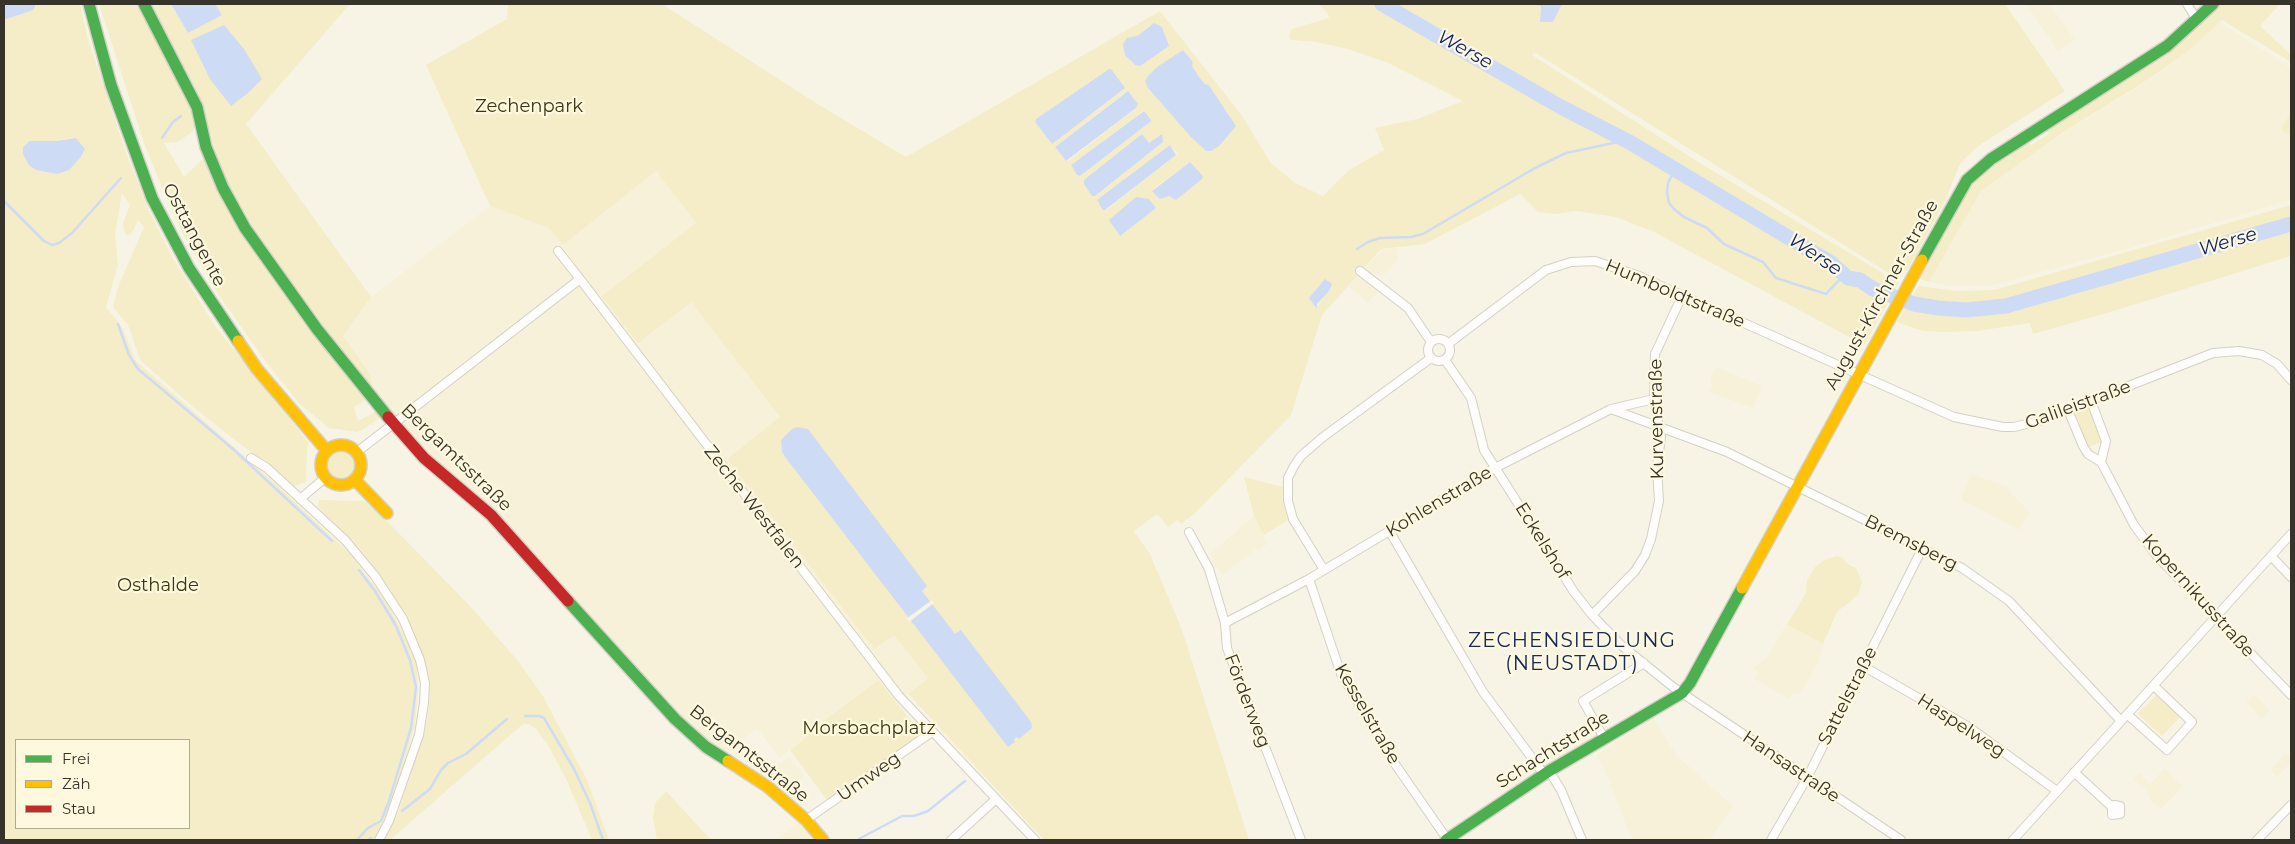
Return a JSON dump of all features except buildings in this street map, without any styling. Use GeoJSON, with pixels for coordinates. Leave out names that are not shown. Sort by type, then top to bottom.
{"type":"FeatureCollection","features":[{"type":"Feature","properties":{"kind":"street","name":"Bergamtsstraße"},"geometry":{"type":"LineString","coordinates":[[144,4],[198,107],[206,147],[223,188],[245,228],[317,329],[393,425],[424,458],[491,515],[690,734],[729,763],[768,787],[806,820],[823,840]]}},
{"type":"Feature","properties":{"kind":"street"},"geometry":{"type":"LineString","coordinates":[[2187,4],[2197,20]]}},
{"type":"Feature","properties":{"kind":"street","name":"August-Kirchner-Straße"},"geometry":{"type":"LineString","coordinates":[[1682,693],[1690,684],[1906,288],[1958,195],[1973,173],[1991,159],[2167,46],[2213,4]]}},
{"type":"Feature","properties":{"kind":"street","name":"Osttangente"},"geometry":{"type":"LineString","coordinates":[[89,6],[111,85],[133,150],[152,198],[189,268],[257,369],[327,450]]}},
{"type":"Feature","properties":{"kind":"street","name":"Zeche Westfalen"},"geometry":{"type":"LineString","coordinates":[[558,250],[899,696],[1035,840]]}},
{"type":"Feature","properties":{"kind":"street","name":"Humboldtstraße"},"geometry":{"type":"LineString","coordinates":[[1448,344],[1546,270],[1571,262],[1595,261],[1639,276],[1858,375]]}},
{"type":"Feature","properties":{"kind":"street"},"geometry":{"type":"LineString","coordinates":[[1360,271],[1408,308],[1432,342]]}},
{"type":"Feature","properties":{"kind":"street"},"geometry":{"type":"LineString","coordinates":[[357,452],[580,279]]}},
{"type":"Feature","properties":{"kind":"street","name":"Kurvenstraße"},"geometry":{"type":"LineString","coordinates":[[1592,615],[1635,571],[1645,555],[1651,539],[1658,501],[1657,467],[1661,437],[1654,399],[1655,354],[1682,296]]}},
{"type":"Feature","properties":{"kind":"street"},"geometry":{"type":"LineString","coordinates":[[1438,339],[1448,344],[1450,351],[1445,360],[1438,362],[1431,358],[1428,348],[1432,342],[1438,339]]}},
{"type":"Feature","properties":{"kind":"street","name":"Galileistraße"},"geometry":{"type":"LineString","coordinates":[[1858,375],[1954,417],[2003,427],[2025,425],[2068,410],[2213,353],[2239,351],[2262,355],[2277,364],[2291,380]]}},
{"type":"Feature","properties":{"kind":"street"},"geometry":{"type":"LineString","coordinates":[[1324,570],[1293,518],[1288,501],[1288,478],[1294,466],[1301,456],[1323,437],[1431,358]]}},
{"type":"Feature","properties":{"kind":"street","name":"Eckelshof"},"geometry":{"type":"LineString","coordinates":[[1445,360],[1471,398],[1484,450],[1574,592],[1592,615],[1621,644],[1682,693]]}},
{"type":"Feature","properties":{"kind":"street","name":"Kohlenstraße"},"geometry":{"type":"LineString","coordinates":[[1225,623],[1309,579],[1495,468],[1611,410],[1654,399]]}},
{"type":"Feature","properties":{"kind":"street"},"geometry":{"type":"LineString","coordinates":[[2091,401],[2106,441],[2101,462]]}},
{"type":"Feature","properties":{"kind":"street"},"geometry":{"type":"LineString","coordinates":[[1611,410],[1659,427]]}},
{"type":"Feature","properties":{"kind":"street","name":"Kopernikusstraße"},"geometry":{"type":"LineString","coordinates":[[2068,410],[2083,446],[2088,454],[2101,462],[2134,525],[2157,556],[2291,695]]}},
{"type":"Feature","properties":{"kind":"street","name":"Bremsberg"},"geometry":{"type":"LineString","coordinates":[[1659,427],[1727,452],[1962,568],[2009,601],[2121,721]]}},
{"type":"Feature","properties":{"kind":"street"},"geometry":{"type":"LineString","coordinates":[[339,445],[346,445],[357,452],[362,463],[359,475],[355,480],[349,484],[336,485],[325,478],[321,461],[327,450],[339,445]]}},
{"type":"Feature","properties":{"kind":"street"},"geometry":{"type":"LineString","coordinates":[[251,458],[267,468],[345,540],[375,576],[403,619],[420,660],[425,683],[419,735],[389,821],[379,840]]}},
{"type":"Feature","properties":{"kind":"street"},"geometry":{"type":"LineString","coordinates":[[300,499],[325,478]]}},
{"type":"Feature","properties":{"kind":"street"},"geometry":{"type":"LineString","coordinates":[[355,480],[387,512]]}},
{"type":"Feature","properties":{"kind":"street","name":"Förderweg"},"geometry":{"type":"LineString","coordinates":[[1189,532],[1209,569],[1225,623],[1226,648],[1301,840]]}},
{"type":"Feature","properties":{"kind":"street"},"geometry":{"type":"LineString","coordinates":[[1390,532],[1483,692],[1560,790],[1582,840]]}},
{"type":"Feature","properties":{"kind":"street"},"geometry":{"type":"LineString","coordinates":[[2013,840],[2291,534]]}},
{"type":"Feature","properties":{"kind":"street","name":"Sattelstraße"},"geometry":{"type":"LineString","coordinates":[[1771,840],[1807,778],[1922,549]]}},
{"type":"Feature","properties":{"kind":"street"},"geometry":{"type":"LineString","coordinates":[[2271,556],[2291,577]]}},
{"type":"Feature","properties":{"kind":"street","name":"Kesselstraße"},"geometry":{"type":"LineString","coordinates":[[1309,579],[1341,674],[1395,764],[1446,840]]}},
{"type":"Feature","properties":{"kind":"street"},"geometry":{"type":"LineString","coordinates":[[1604,738],[1583,701],[1644,663]]}},
{"type":"Feature","properties":{"kind":"street","name":"Haspelweg"},"geometry":{"type":"LineString","coordinates":[[1863,666],[1969,728],[2057,791]]}},
{"type":"Feature","properties":{"kind":"street"},"geometry":{"type":"LineString","coordinates":[[2128,715],[2166,750],[2192,722],[2154,686]]}},
{"type":"Feature","properties":{"kind":"street","name":"Schachtstraße"},"geometry":{"type":"LineString","coordinates":[[1446,840],[1547,773],[1682,693]]}},
{"type":"Feature","properties":{"kind":"street","name":"Hansastraße"},"geometry":{"type":"LineString","coordinates":[[1682,693],[1897,839]]}},
{"type":"Feature","properties":{"kind":"street","name":"Umweg"},"geometry":{"type":"LineString","coordinates":[[806,820],[932,732]]}},
{"type":"Feature","properties":{"kind":"street"},"geometry":{"type":"LineString","coordinates":[[2074,772],[2112,807]]}},
{"type":"Feature","properties":{"kind":"street"},"geometry":{"type":"LineString","coordinates":[[951,840],[996,800]]}},
{"type":"Feature","properties":{"kind":"street"},"geometry":{"type":"LineString","coordinates":[[2257,840],[2291,805]]}},
{"type":"Feature","properties":{"kind":"shaded area"},"geometry":{"type":"Polygon","coordinates":[[[2026,4],[2050,4],[2075,40],[2058,51],[2026,4]]]}},
{"type":"Feature","properties":{"kind":"shaded area"},"geometry":{"type":"Polygon","coordinates":[[[2219,22],[2291,68],[2291,200],[2133,247],[1993,285],[1957,286],[1929,282],[1981,191],[2065,132],[2146,82],[2188,51],[2219,22]]]}},
{"type":"Feature","properties":{"kind":"shaded area"},"geometry":{"type":"Polygon","coordinates":[[[656,171],[696,223],[602,296],[691,302],[780,418],[727,459],[874,649],[894,634],[928,678],[897,702],[877,680],[806,734],[808,736],[780,757],[757,729],[724,753],[680,716],[408,435],[368,386],[343,336],[371,297],[490,206],[549,228],[563,245],[656,171]]]}},
{"type":"Feature","properties":{"kind":"shaded area"},"geometry":{"type":"Polygon","coordinates":[[[1396,248],[1398,260],[1382,277],[1376,272],[1368,282],[1378,291],[1368,303],[1349,286],[1382,250],[1396,248]]]}},
{"type":"Feature","properties":{"kind":"shaded area"},"geometry":{"type":"Polygon","coordinates":[[[1715,367],[1762,386],[1753,408],[1709,392],[1712,386],[1710,381],[1715,367]]]}},
{"type":"Feature","properties":{"kind":"shaded area"},"geometry":{"type":"Polygon","coordinates":[[[1971,474],[2008,487],[2010,492],[2030,513],[2019,530],[1961,499],[1971,474]]]}},
{"type":"Feature","properties":{"kind":"shaded area"},"geometry":{"type":"Polygon","coordinates":[[[1254,516],[1258,521],[1267,544],[1258,551],[1256,549],[1223,575],[1211,561],[1214,559],[1210,554],[1254,516]]]}},
{"type":"Feature","properties":{"kind":"shaded area"},"geometry":{"type":"Polygon","coordinates":[[[1787,624],[1823,644],[1818,663],[1800,694],[1793,693],[1789,699],[1755,679],[1758,673],[1754,668],[1767,657],[1787,624]]]}},
{"type":"Feature","properties":{"kind":"shaded area"},"geometry":{"type":"Polygon","coordinates":[[[2253,694],[2270,710],[2262,719],[2246,701],[2253,694]]]}},
{"type":"Feature","properties":{"kind":"shaded area"},"geometry":{"type":"Polygon","coordinates":[[[1653,718],[1677,756],[1733,806],[1709,840],[1632,840],[1603,766],[1596,755],[1653,718]]]}},
{"type":"Feature","properties":{"kind":"shaded area"},"geometry":{"type":"Polygon","coordinates":[[[2286,753],[2291,758],[2291,762],[2277,777],[2270,770],[2286,753]]]}},
{"type":"Feature","properties":{"kind":"shaded area"},"geometry":{"type":"Polygon","coordinates":[[[789,757],[804,776],[786,789],[770,771],[789,757]]]}},
{"type":"Feature","properties":{"kind":"shaded area"},"geometry":{"type":"Polygon","coordinates":[[[2165,768],[2183,786],[2161,809],[2151,801],[2147,791],[2133,779],[2139,773],[2150,784],[2165,768]]]}},
{"type":"Feature","properties":{"kind":"shaded area"},"geometry":{"type":"Polygon","coordinates":[[[798,822],[812,840],[776,840],[798,822]]]}},
{"type":"Feature","properties":{"kind":"green space","name":"Osthalde"},"geometry":{"type":"Polygon","coordinates":[[[4,4],[80,4],[88,39],[127,155],[149,211],[171,255],[215,326],[309,443],[307,448],[306,482],[294,486],[265,460],[253,454],[193,407],[140,360],[128,325],[113,307],[118,287],[144,227],[138,220],[132,233],[127,236],[124,232],[123,223],[130,205],[122,193],[115,234],[118,265],[106,307],[122,327],[136,361],[276,484],[350,554],[385,599],[410,646],[416,661],[418,688],[415,725],[393,800],[374,840],[4,840],[4,4]],[[71,138],[56,141],[40,141],[57,174],[71,138]]]}},
{"type":"Feature","properties":{"kind":"green space"},"geometry":{"type":"Polygon","coordinates":[[[99,4],[137,4],[142,15],[148,18],[193,109],[196,124],[192,132],[178,142],[164,143],[184,177],[205,157],[218,190],[239,230],[312,332],[365,400],[354,407],[358,421],[377,411],[382,416],[364,429],[357,432],[329,428],[300,404],[266,362],[218,294],[182,232],[163,190],[144,143],[99,4]]]}},
{"type":"Feature","properties":{"kind":"green space"},"geometry":{"type":"Polygon","coordinates":[[[148,4],[171,4],[188,33],[221,14],[215,4],[350,4],[246,124],[371,297],[343,336],[371,376],[372,383],[368,386],[250,226],[227,186],[195,87],[148,4]]]}},
{"type":"Feature","properties":{"kind":"green space","name":"Zechenpark"},"geometry":{"type":"Polygon","coordinates":[[[508,4],[662,4],[816,103],[906,157],[1160,11],[1243,117],[1271,163],[1295,183],[1323,196],[1349,170],[1384,150],[1375,128],[1417,119],[1463,101],[1388,63],[1348,49],[1316,42],[1291,40],[1289,36],[1292,29],[1329,18],[1328,14],[1319,4],[1531,4],[1541,6],[1540,22],[1552,22],[1562,4],[2005,4],[2065,91],[1981,144],[1966,157],[1959,166],[1945,201],[1907,271],[1897,265],[1892,275],[1534,52],[1532,55],[1695,160],[1899,283],[1864,345],[1654,232],[1616,217],[1576,211],[1555,214],[1538,212],[1520,194],[1425,244],[1381,249],[1322,315],[1291,415],[1195,513],[1181,524],[1177,520],[1168,527],[1157,514],[1134,531],[1150,554],[1182,630],[1249,840],[1044,840],[908,694],[928,678],[894,635],[874,649],[727,459],[780,417],[691,302],[638,343],[602,296],[696,223],[656,171],[563,245],[549,228],[490,206],[426,65],[507,19],[508,4]],[[1150,25],[1137,36],[1129,60],[1139,66],[1168,46],[1162,27],[1150,25]],[[1183,50],[1148,76],[1148,88],[1206,151],[1230,116],[1209,85],[1205,84],[1199,77],[1192,66],[1193,62],[1183,50]],[[1109,69],[1036,119],[1035,122],[1052,144],[1109,69]],[[1127,91],[1055,147],[1066,161],[1136,108],[1138,104],[1127,91]],[[1143,111],[1071,165],[1077,175],[1080,176],[1150,122],[1143,111]],[[1141,134],[1092,196],[1095,196],[1163,142],[1161,134],[1149,144],[1141,134]],[[1170,145],[1097,202],[1106,210],[1176,155],[1177,153],[1170,145]],[[1191,162],[1153,189],[1166,197],[1169,196],[1191,162]],[[1320,284],[1314,304],[1316,308],[1332,284],[1320,284]]]}},
{"type":"Feature","properties":{"kind":"green space"},"geometry":{"type":"Polygon","coordinates":[[[2220,4],[2280,4],[2260,26],[2291,55],[2291,62],[2222,20],[2188,51],[2146,81],[2065,131],[1981,191],[1929,282],[1916,277],[1961,196],[1977,176],[2027,141],[2031,145],[2049,134],[2046,128],[2176,46],[2220,4]]]}},
{"type":"Feature","properties":{"kind":"green space"},"geometry":{"type":"Polygon","coordinates":[[[2291,112],[2291,136],[2281,130],[2291,112]]]}},
{"type":"Feature","properties":{"kind":"green space"},"geometry":{"type":"Polygon","coordinates":[[[2291,205],[2291,256],[2107,313],[2033,334],[2030,323],[1977,331],[1945,332],[1923,331],[1897,322],[1918,286],[1958,291],[1994,290],[2291,205]]]}},
{"type":"Feature","properties":{"kind":"green space"},"geometry":{"type":"Polygon","coordinates":[[[2089,407],[2102,442],[2088,447],[2075,412],[2089,407]]]}},
{"type":"Feature","properties":{"kind":"green space"},"geometry":{"type":"Polygon","coordinates":[[[341,449],[347,450],[352,454],[356,459],[356,471],[352,476],[347,480],[341,481],[335,480],[330,476],[326,471],[325,465],[326,459],[330,454],[335,450],[341,449]]]}},
{"type":"Feature","properties":{"kind":"green space"},"geometry":{"type":"Polygon","coordinates":[[[1244,477],[1283,487],[1282,501],[1288,520],[1264,535],[1254,516],[1244,477]]]}},
{"type":"Feature","properties":{"kind":"green space"},"geometry":{"type":"Polygon","coordinates":[[[319,500],[364,501],[384,518],[470,606],[518,661],[543,696],[587,780],[609,840],[592,840],[567,781],[548,745],[536,729],[529,724],[523,724],[390,840],[382,840],[398,813],[425,729],[429,709],[430,686],[424,660],[414,632],[392,593],[374,566],[355,543],[318,507],[319,500]]]}},
{"type":"Feature","properties":{"kind":"green space"},"geometry":{"type":"Polygon","coordinates":[[[1837,556],[1843,558],[1847,564],[1856,568],[1862,582],[1858,595],[1837,612],[1823,644],[1787,624],[1806,593],[1807,580],[1815,567],[1824,560],[1837,556]]]}},
{"type":"Feature","properties":{"kind":"green space","name":"Morsbachplatz"},"geometry":{"type":"Polygon","coordinates":[[[878,680],[922,734],[827,800],[790,750],[808,736],[806,734],[878,680]]]}},
{"type":"Feature","properties":{"kind":"green space"},"geometry":{"type":"Polygon","coordinates":[[[2157,694],[2181,716],[2162,736],[2138,714],[2157,694]]]}},
{"type":"Feature","properties":{"kind":"green space"},"geometry":{"type":"Polygon","coordinates":[[[666,791],[711,840],[657,840],[653,818],[655,803],[666,791]]]}},
{"type":"Feature","properties":{"kind":"water"},"geometry":{"type":"Polygon","coordinates":[[[171,4],[215,4],[222,15],[188,33],[171,4]]]}},
{"type":"Feature","properties":{"kind":"water"},"geometry":{"type":"Polygon","coordinates":[[[1531,4],[1562,4],[1553,22],[1540,22],[1541,6],[1531,4]]]}},
{"type":"Feature","properties":{"kind":"water"},"geometry":{"type":"Polygon","coordinates":[[[1154,23],[1162,27],[1169,46],[1140,66],[1135,65],[1125,55],[1123,44],[1127,38],[1137,36],[1154,23]]]}},
{"type":"Feature","properties":{"kind":"water"},"geometry":{"type":"Polygon","coordinates":[[[224,25],[244,49],[262,79],[231,106],[210,79],[191,40],[224,25]]]}},
{"type":"Feature","properties":{"kind":"water"},"geometry":{"type":"Polygon","coordinates":[[[1183,50],[1193,62],[1192,66],[1199,77],[1205,84],[1209,85],[1236,126],[1219,146],[1211,151],[1206,151],[1191,137],[1148,88],[1145,81],[1157,67],[1183,50]]]}},
{"type":"Feature","properties":{"kind":"water"},"geometry":{"type":"Polygon","coordinates":[[[1111,69],[1125,88],[1052,144],[1035,122],[1036,119],[1111,69]]]}},
{"type":"Feature","properties":{"kind":"water"},"geometry":{"type":"Polygon","coordinates":[[[1128,91],[1138,104],[1136,108],[1066,161],[1055,147],[1128,91]]]}},
{"type":"Feature","properties":{"kind":"water"},"geometry":{"type":"Polygon","coordinates":[[[1144,111],[1151,120],[1150,122],[1080,176],[1077,175],[1071,165],[1144,111]]]}},
{"type":"Feature","properties":{"kind":"water"},"geometry":{"type":"Polygon","coordinates":[[[1142,134],[1149,143],[1162,134],[1163,142],[1095,196],[1092,196],[1084,184],[1084,180],[1142,134]]]}},
{"type":"Feature","properties":{"kind":"water"},"geometry":{"type":"Polygon","coordinates":[[[76,138],[85,149],[69,170],[57,174],[36,170],[29,165],[23,154],[23,147],[30,141],[56,141],[76,138]]]}},
{"type":"Feature","properties":{"kind":"water"},"geometry":{"type":"Polygon","coordinates":[[[1170,145],[1176,155],[1103,210],[1097,200],[1170,145]]]}},
{"type":"Feature","properties":{"kind":"water"},"geometry":{"type":"Polygon","coordinates":[[[1190,162],[1203,176],[1202,179],[1176,200],[1169,196],[1160,199],[1152,191],[1190,162]]]}},
{"type":"Feature","properties":{"kind":"water"},"geometry":{"type":"Polygon","coordinates":[[[1136,197],[1149,199],[1156,208],[1120,236],[1109,220],[1136,197]]]}},
{"type":"Feature","properties":{"kind":"water"},"geometry":{"type":"Polygon","coordinates":[[[1325,279],[1332,284],[1329,291],[1317,304],[1317,309],[1309,298],[1325,279]]]}},
{"type":"Feature","properties":{"kind":"water"},"geometry":{"type":"Polygon","coordinates":[[[798,427],[808,429],[927,586],[922,591],[955,634],[961,630],[1031,722],[1032,728],[1019,739],[1017,737],[1014,739],[1015,742],[1008,747],[782,452],[781,440],[792,429],[798,427]]]}},
{"type":"Feature","properties":{"kind":"pier"},"geometry":{"type":"Polygon","coordinates":[[[932,600],[934,603],[909,622],[906,619],[932,600]]]}},
{"type":"Feature","properties":{"kind":"waterway","name":"Werse"},"geometry":{"type":"LineString","coordinates":[[4,12],[28,4]]}},
{"type":"Feature","properties":{"kind":"waterway","name":"Werse"},"geometry":{"type":"LineString","coordinates":[[1382,4],[1561,107],[1631,143],[1831,263],[1848,278],[1860,280],[1873,289],[1914,304],[1966,310],[2006,306],[2291,224]]}},
{"type":"Feature","properties":{"kind":"waterway"},"geometry":{"type":"LineString","coordinates":[[162,138],[173,122],[181,116]]}},
{"type":"Feature","properties":{"kind":"waterway"},"geometry":{"type":"LineString","coordinates":[[1357,249],[1368,242],[1380,238],[1411,237],[1423,234],[1535,168],[1566,153],[1618,142],[1631,143]]}},
{"type":"Feature","properties":{"kind":"waterway"},"geometry":{"type":"LineString","coordinates":[[1675,169],[1668,183],[1667,192],[1669,203],[1674,209],[1684,217],[1707,228],[1724,244],[1763,262],[1776,278],[1826,294],[1844,275]]}},
{"type":"Feature","properties":{"kind":"waterway"},"geometry":{"type":"LineString","coordinates":[[4,201],[44,241],[52,245],[59,243],[72,233],[121,178]]}},
{"type":"Feature","properties":{"kind":"waterway"},"geometry":{"type":"LineString","coordinates":[[118,324],[129,355],[138,369],[233,449],[332,541]]}},
{"type":"Feature","properties":{"kind":"waterway"},"geometry":{"type":"LineString","coordinates":[[357,840],[368,828],[381,821],[389,801],[411,728],[416,687],[410,660],[396,626],[375,591],[359,570]]}},
{"type":"Feature","properties":{"kind":"waterway"},"geometry":{"type":"LineString","coordinates":[[525,716],[544,718],[574,769],[590,803],[603,840]]}},
{"type":"Feature","properties":{"kind":"waterway"},"geometry":{"type":"LineString","coordinates":[[402,811],[430,789],[441,770],[448,763],[466,754],[507,719]]}},
{"type":"Feature","properties":{"kind":"waterway"},"geometry":{"type":"LineString","coordinates":[[857,840],[902,816],[914,816],[928,811],[965,781]]}},
{"type":"Feature","properties":{"kind":"traffic: fast"},"geometry":{"type":"LineString","coordinates":[[89,4],[111,85],[152,198],[189,268],[238,341]]}},
{"type":"Feature","properties":{"kind":"traffic: fast"},"geometry":{"type":"LineString","coordinates":[[144,4],[197,107],[206,147],[223,188],[245,228],[317,329],[388,417]]}},
{"type":"Feature","properties":{"kind":"traffic: fast"},"geometry":{"type":"LineString","coordinates":[[1922,260],[1967,180],[1991,159],[2167,46],[2213,4]]}},
{"type":"Feature","properties":{"kind":"traffic: fast"},"geometry":{"type":"LineString","coordinates":[[1446,840],[1549,771],[1682,693],[1690,683],[1742,588]]}},
{"type":"Feature","properties":{"kind":"traffic: fast"},"geometry":{"type":"LineString","coordinates":[[568,601],[675,719],[706,747],[728,761]]}},
{"type":"Feature","properties":{"kind":"traffic: slow"},"geometry":{"type":"LineString","coordinates":[[1742,588],[1922,260]]}},
{"type":"Feature","properties":{"kind":"traffic: slow"},"geometry":{"type":"LineString","coordinates":[[238,341],[257,369],[327,451]]}},
{"type":"Feature","properties":{"kind":"traffic: slow"},"geometry":{"type":"LineString","coordinates":[[345,445],[352,448],[358,454],[361,465],[360,473],[352,482],[345,485],[337,485],[330,482],[322,473],[321,461],[324,454],[333,446],[345,445]]}},
{"type":"Feature","properties":{"kind":"traffic: slow"},"geometry":{"type":"LineString","coordinates":[[355,480],[387,513]]}},
{"type":"Feature","properties":{"kind":"traffic: slow"},"geometry":{"type":"LineString","coordinates":[[728,761],[768,787],[806,820],[823,840]]}},
{"type":"Feature","properties":{"kind":"traffic: jam"},"geometry":{"type":"LineString","coordinates":[[388,417],[424,458],[491,515],[568,601]]}},
{"type":"Feature","properties":{"kind":"district","name":"ZECHENSIEDLUNG (NEUSTADT)"},"geometry":{"type":"Point","coordinates":[1572,652]}}]}
